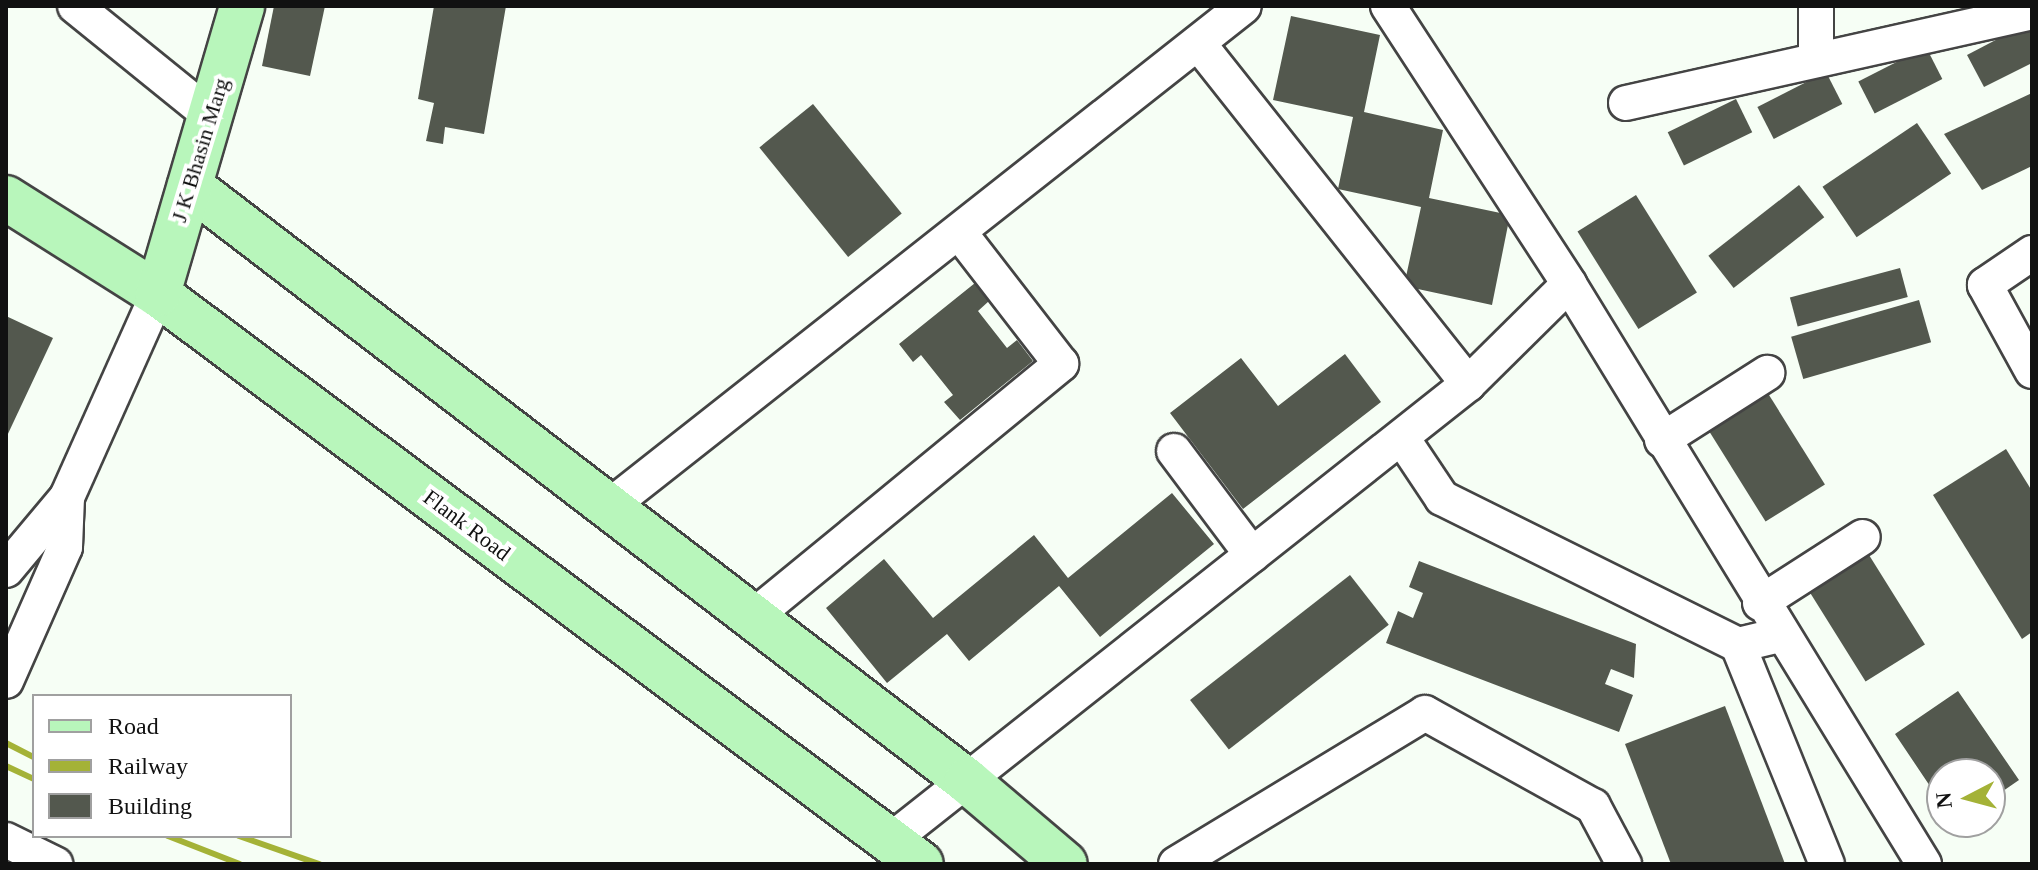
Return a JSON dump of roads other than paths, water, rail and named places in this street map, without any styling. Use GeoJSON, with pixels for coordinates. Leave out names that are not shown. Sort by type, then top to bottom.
{"type":"FeatureCollection","features":[{"type":"Feature","properties":{"kind":"street"},"geometry":{"type":"LineString","coordinates":[[75,6],[211,116]]}},
{"type":"Feature","properties":{"kind":"street","name":"J K Bhasin Marg"},"geometry":{"type":"LineString","coordinates":[[158,294],[242,6]]}},
{"type":"Feature","properties":{"kind":"street"},"geometry":{"type":"LineString","coordinates":[[610,506],[1244,6]]}},
{"type":"Feature","properties":{"kind":"street"},"geometry":{"type":"LineString","coordinates":[[1388,6],[1569,284],[1760,603],[1924,864]]}},
{"type":"Feature","properties":{"kind":"street"},"geometry":{"type":"LineString","coordinates":[[1816,6],[1816,60]]}},
{"type":"Feature","properties":{"kind":"street"},"geometry":{"type":"LineString","coordinates":[[1626,103],[2032,12]]}},
{"type":"Feature","properties":{"kind":"street"},"geometry":{"type":"LineString","coordinates":[[1198,43],[1468,384]]}},
{"type":"Feature","properties":{"kind":"street"},"geometry":{"type":"LineString","coordinates":[[190,186],[967,781],[1065,864]]}},
{"type":"Feature","properties":{"kind":"street","name":"Flank Road"},"geometry":{"type":"LineString","coordinates":[[6,198],[158,294],[906,853]]}},
{"type":"Feature","properties":{"kind":"street"},"geometry":{"type":"LineString","coordinates":[[753,617],[1061,364],[959,232]]}},
{"type":"Feature","properties":{"kind":"street"},"geometry":{"type":"LineString","coordinates":[[2032,253],[1985,285],[2032,371]]}},
{"type":"Feature","properties":{"kind":"street"},"geometry":{"type":"LineString","coordinates":[[906,853],[967,781],[1468,384],[1569,284]]}},
{"type":"Feature","properties":{"kind":"street"},"geometry":{"type":"LineString","coordinates":[[6,570],[67,497],[158,294]]}},
{"type":"Feature","properties":{"kind":"street"},"geometry":{"type":"LineString","coordinates":[[1662,440],[1767,373]]}},
{"type":"Feature","properties":{"kind":"street"},"geometry":{"type":"LineString","coordinates":[[1402,438],[1442,498],[1738,645],[1780,635]]}},
{"type":"Feature","properties":{"kind":"street"},"geometry":{"type":"LineString","coordinates":[[1174,451],[1252,555]]}},
{"type":"Feature","properties":{"kind":"street"},"geometry":{"type":"LineString","coordinates":[[6,681],[65,547],[67,497]]}},
{"type":"Feature","properties":{"kind":"street"},"geometry":{"type":"LineString","coordinates":[[1760,603],[1863,537]]}},
{"type":"Feature","properties":{"kind":"street"},"geometry":{"type":"LineString","coordinates":[[1738,645],[1827,864]]}},
{"type":"Feature","properties":{"kind":"street"},"geometry":{"type":"LineString","coordinates":[[1176,864],[1425,713],[1593,806],[1624,864]]}},
{"type":"Feature","properties":{"kind":"street"},"geometry":{"type":"LineString","coordinates":[[6,818],[32,830]]}},
{"type":"Feature","properties":{"kind":"street"},"geometry":{"type":"LineString","coordinates":[[48,838],[54,841],[58,864]]}},
{"type":"Feature","properties":{"kind":"street"},"geometry":{"type":"LineString","coordinates":[[6,840],[58,864]]}},
{"type":"Feature","properties":{"kind":"railway"},"geometry":{"type":"LineString","coordinates":[[6,743],[32,756]]}},
{"type":"Feature","properties":{"kind":"railway"},"geometry":{"type":"LineString","coordinates":[[6,766],[32,778]]}},
{"type":"Feature","properties":{"kind":"railway"},"geometry":{"type":"LineString","coordinates":[[173,838],[240,864]]}},
{"type":"Feature","properties":{"kind":"railway"},"geometry":{"type":"LineString","coordinates":[[245,838],[319,864]]}}]}
